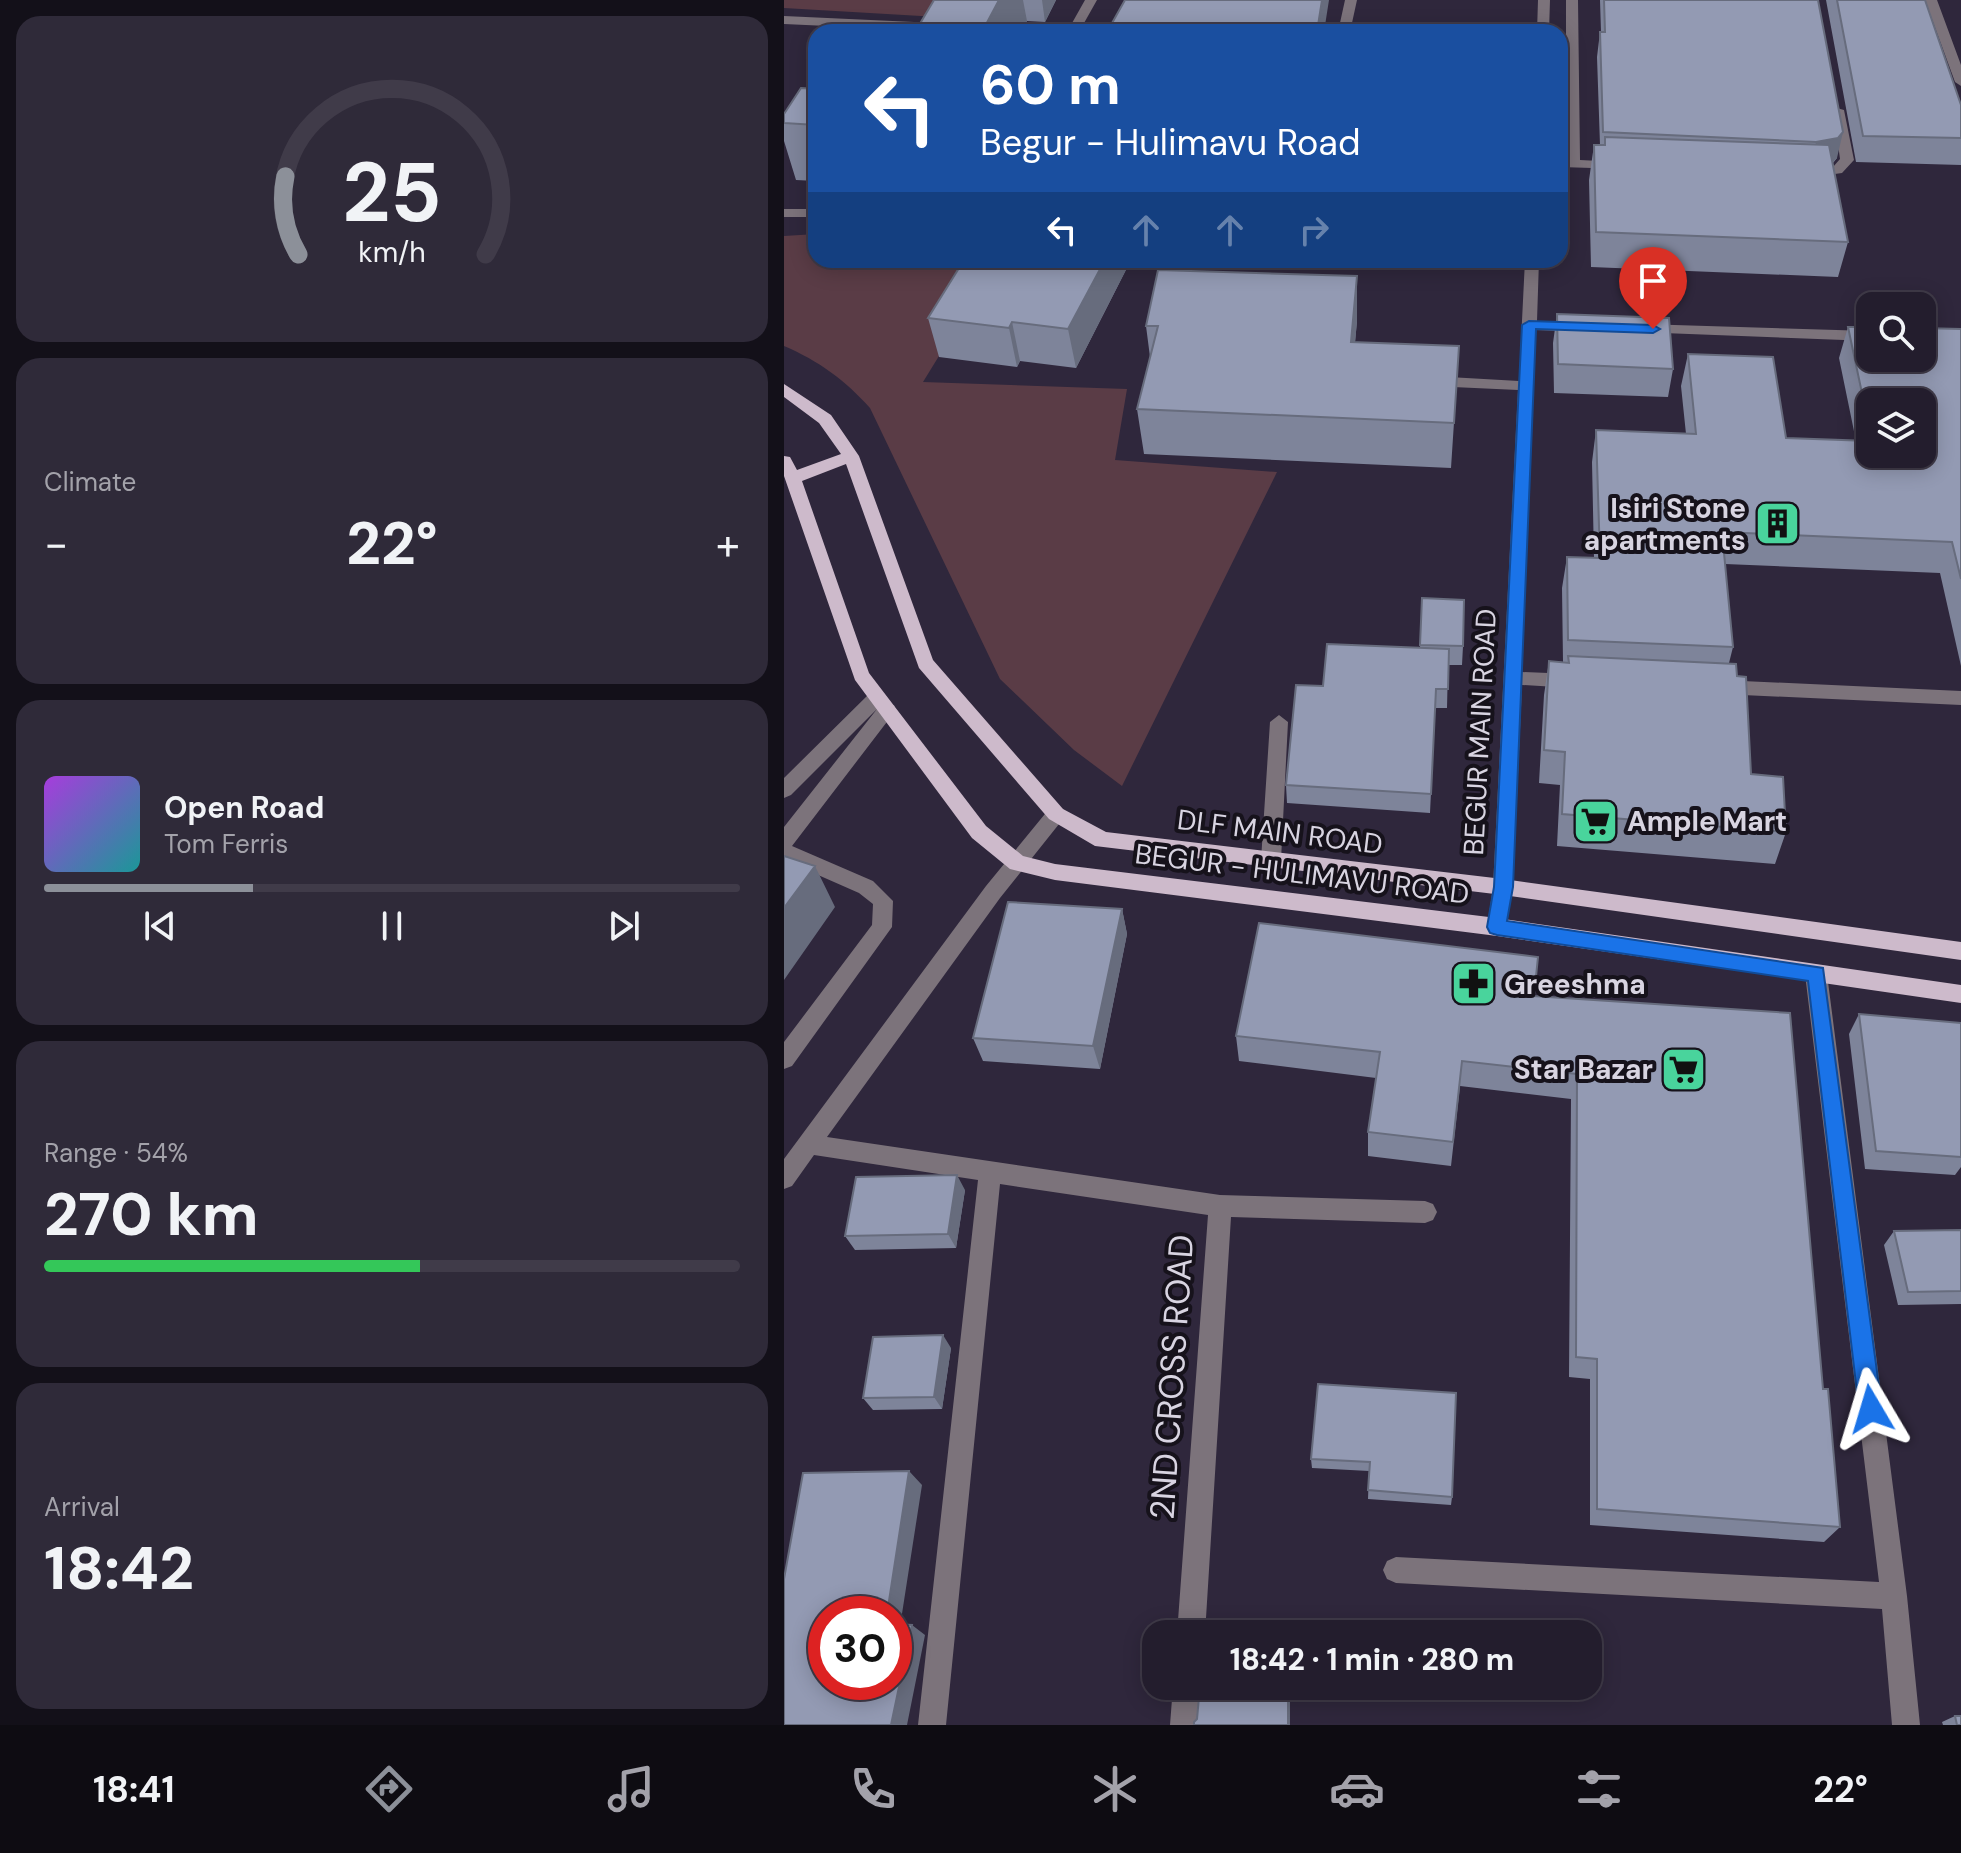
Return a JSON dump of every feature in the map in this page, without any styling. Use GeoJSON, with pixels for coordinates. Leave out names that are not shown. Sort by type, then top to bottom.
{"type":"FeatureCollection","features":[{"type":"Feature","properties":{"kind":"main road","name":"DLF MAIN ROAD"},"geometry":{"type":"LineString","coordinates":[[784,389],[825,419],[851,456],[925,663],[1056,814],[1102,840],[1503,887]]}},
{"type":"Feature","properties":{"kind":"main road"},"geometry":{"type":"LineString","coordinates":[[851,456],[789,470],[861,675],[979,832],[1017,863]]}},
{"type":"Feature","properties":{"kind":"main road","name":"BEGUR - HULIMAVU ROAD"},"geometry":{"type":"LineString","coordinates":[[1017,863],[1055,872],[1497,927],[1961,994]]}},
{"type":"Feature","properties":{"kind":"main road","name":"BEGUR MAIN ROAD"},"geometry":{"type":"LineString","coordinates":[[1503,887],[1961,951]]}},
{"type":"Feature","properties":{"kind":"street"},"geometry":{"type":"LineString","coordinates":[[1078,24],[1091,0]]}},
{"type":"Feature","properties":{"kind":"street"},"geometry":{"type":"LineString","coordinates":[[1346,24],[1351,0]]}},
{"type":"Feature","properties":{"kind":"street"},"geometry":{"type":"LineString","coordinates":[[1543,24],[1544,0]]}},
{"type":"Feature","properties":{"kind":"street"},"geometry":{"type":"LineString","coordinates":[[1568,131],[1572,0]]}},
{"type":"Feature","properties":{"kind":"street"},"geometry":{"type":"LineString","coordinates":[[1931,0],[1961,82]]}},
{"type":"Feature","properties":{"kind":"street"},"geometry":{"type":"LineString","coordinates":[[784,20],[887,24]]}},
{"type":"Feature","properties":{"kind":"street"},"geometry":{"type":"LineString","coordinates":[[1796,175],[1837,170],[1847,160],[1834,89]]}},
{"type":"Feature","properties":{"kind":"street"},"geometry":{"type":"LineString","coordinates":[[1568,164],[1633,167]]}},
{"type":"Feature","properties":{"kind":"street"},"geometry":{"type":"LineString","coordinates":[[784,213],[808,213]]}},
{"type":"Feature","properties":{"kind":"street","name":"BEGUR MAIN ROAD"},"geometry":{"type":"LineString","coordinates":[[1503,887],[1532,268]]}},
{"type":"Feature","properties":{"kind":"street"},"geometry":{"type":"LineString","coordinates":[[1529,325],[1591,327]]}},
{"type":"Feature","properties":{"kind":"street"},"geometry":{"type":"LineString","coordinates":[[1622,328],[1856,336]]}},
{"type":"Feature","properties":{"kind":"street"},"geometry":{"type":"LineString","coordinates":[[1408,380],[1526,386]]}},
{"type":"Feature","properties":{"kind":"street"},"geometry":{"type":"LineString","coordinates":[[1513,678],[1590,682]]}},
{"type":"Feature","properties":{"kind":"street"},"geometry":{"type":"LineString","coordinates":[[1698,686],[1961,698]]}},
{"type":"Feature","properties":{"kind":"street"},"geometry":{"type":"LineString","coordinates":[[784,790],[883,704]]}},
{"type":"Feature","properties":{"kind":"street"},"geometry":{"type":"LineString","coordinates":[[784,842],[883,704]]}},
{"type":"Feature","properties":{"kind":"street"},"geometry":{"type":"LineString","coordinates":[[1271,860],[1279,722]]}},
{"type":"Feature","properties":{"kind":"street"},"geometry":{"type":"LineString","coordinates":[[784,1178],[1056,814]]}},
{"type":"Feature","properties":{"kind":"street"},"geometry":{"type":"LineString","coordinates":[[784,851],[866,887],[883,901],[882,927],[784,1059]]}},
{"type":"Feature","properties":{"kind":"street"},"geometry":{"type":"LineString","coordinates":[[1497,927],[1503,887]]}},
{"type":"Feature","properties":{"kind":"street"},"geometry":{"type":"LineString","coordinates":[[1816,974],[1894,1596],[1906,1725]]}},
{"type":"Feature","properties":{"kind":"street","name":"2ND CROSS ROAD"},"geometry":{"type":"LineString","coordinates":[[807,1144],[1220,1206],[1192,1620]]}},
{"type":"Feature","properties":{"kind":"street"},"geometry":{"type":"LineString","coordinates":[[932,1725],[990,1172]]}},
{"type":"Feature","properties":{"kind":"street"},"geometry":{"type":"LineString","coordinates":[[1220,1206],[1425,1212]]}},
{"type":"Feature","properties":{"kind":"street"},"geometry":{"type":"LineString","coordinates":[[1396,1570],[1894,1596]]}},
{"type":"Feature","properties":{"kind":"street"},"geometry":{"type":"LineString","coordinates":[[1184,1725],[1186,1700]]}},
{"type":"Feature","properties":{"kind":"shaded area"},"geometry":{"type":"Polygon","coordinates":[[[784,0],[948,0],[938,17],[784,8],[784,0]]]}},
{"type":"Feature","properties":{"kind":"shaded area"},"geometry":{"type":"Polygon","coordinates":[[[808,234],[808,268],[993,268],[923,382],[1127,389],[1115,460],[1277,472],[1122,786],[1074,750],[1000,679],[870,408],[831,372],[784,346],[784,236],[808,234]]]}},
{"type":"Feature","properties":{"kind":"building"},"geometry":{"type":"Polygon","coordinates":[[[934,0],[999,0],[986,24],[920,24],[934,0]]]}},
{"type":"Feature","properties":{"kind":"building"},"geometry":{"type":"Polygon","coordinates":[[[1125,0],[1322,0],[1318,24],[1112,24],[1125,0]]]}},
{"type":"Feature","properties":{"kind":"building"},"geometry":{"type":"Polygon","coordinates":[[[1604,0],[1818,0],[1843,132],[1838,138],[1816,142],[1603,132],[1600,32],[1605,32],[1604,0]]]}},
{"type":"Feature","properties":{"kind":"building"},"geometry":{"type":"Polygon","coordinates":[[[1837,0],[1925,0],[1961,105],[1961,138],[1863,136],[1837,0]]]}},
{"type":"Feature","properties":{"kind":"building"},"geometry":{"type":"Polygon","coordinates":[[[801,88],[808,88],[808,124],[784,123],[784,114],[801,88]]]}},
{"type":"Feature","properties":{"kind":"building"},"geometry":{"type":"Polygon","coordinates":[[[1605,137],[1829,145],[1848,242],[1596,232],[1594,145],[1605,145],[1605,137]]]}},
{"type":"Feature","properties":{"kind":"building"},"geometry":{"type":"Polygon","coordinates":[[[959,268],[1101,268],[1068,329],[1012,322],[1009,328],[928,318],[959,268]]]}},
{"type":"Feature","properties":{"kind":"building"},"geometry":{"type":"Polygon","coordinates":[[[1158,270],[1357,276],[1351,342],[1459,346],[1454,423],[1137,409],[1158,326],[1146,326],[1158,270]]]}},
{"type":"Feature","properties":{"kind":"building"},"geometry":{"type":"Polygon","coordinates":[[[1557,314],[1669,318],[1673,369],[1558,364],[1557,314]]]}},
{"type":"Feature","properties":{"kind":"building"},"geometry":{"type":"Polygon","coordinates":[[[1848,327],[1856,327],[1856,365],[1848,327]]]}},
{"type":"Feature","properties":{"kind":"building"},"geometry":{"type":"Polygon","coordinates":[[[1936,328],[1961,329],[1961,579],[1952,542],[1722,532],[1733,647],[1568,640],[1567,557],[1600,558],[1596,430],[1696,434],[1688,354],[1773,357],[1786,438],[1856,440],[1856,468],[1936,468],[1936,388],[1861,388],[1858,372],[1936,372],[1936,328]]]}},
{"type":"Feature","properties":{"kind":"building"},"geometry":{"type":"Polygon","coordinates":[[[1422,598],[1464,600],[1463,646],[1420,645],[1422,598]]]}},
{"type":"Feature","properties":{"kind":"building"},"geometry":{"type":"Polygon","coordinates":[[[1327,644],[1449,649],[1448,689],[1436,689],[1431,794],[1286,785],[1296,685],[1323,686],[1327,644]]]}},
{"type":"Feature","properties":{"kind":"building"},"geometry":{"type":"Polygon","coordinates":[[[1568,656],[1736,664],[1737,676],[1746,677],[1751,774],[1783,777],[1786,832],[1562,814],[1565,752],[1544,750],[1549,661],[1569,663],[1568,656]]]}},
{"type":"Feature","properties":{"kind":"building"},"geometry":{"type":"Polygon","coordinates":[[[784,856],[815,866],[784,908],[784,856]]]}},
{"type":"Feature","properties":{"kind":"building"},"geometry":{"type":"Polygon","coordinates":[[[1008,902],[1122,909],[1093,1046],[973,1038],[1008,902]]]}},
{"type":"Feature","properties":{"kind":"building"},"geometry":{"type":"Polygon","coordinates":[[[1259,923],[1538,957],[1534,996],[1790,1013],[1823,1389],[1828,1389],[1840,1527],[1597,1509],[1597,1359],[1576,1357],[1577,1074],[1462,1061],[1453,1142],[1368,1132],[1380,1052],[1236,1036],[1259,923]]]}},
{"type":"Feature","properties":{"kind":"building"},"geometry":{"type":"Polygon","coordinates":[[[1859,1014],[1961,1023],[1961,1157],[1876,1151],[1859,1014]]]}},
{"type":"Feature","properties":{"kind":"building"},"geometry":{"type":"Polygon","coordinates":[[[957,1175],[948,1234],[845,1236],[856,1177],[957,1175]]]}},
{"type":"Feature","properties":{"kind":"building"},"geometry":{"type":"Polygon","coordinates":[[[1961,1230],[1961,1291],[1908,1292],[1894,1231],[1961,1230]]]}},
{"type":"Feature","properties":{"kind":"building"},"geometry":{"type":"Polygon","coordinates":[[[943,1335],[934,1397],[863,1398],[873,1337],[943,1335]]]}},
{"type":"Feature","properties":{"kind":"building"},"geometry":{"type":"Polygon","coordinates":[[[1318,1384],[1456,1393],[1452,1497],[1368,1490],[1370,1462],[1311,1459],[1318,1384]]]}},
{"type":"Feature","properties":{"kind":"building"},"geometry":{"type":"Polygon","coordinates":[[[909,1471],[890,1596],[808,1596],[808,1700],[896,1700],[891,1725],[784,1725],[784,1579],[803,1473],[909,1471]]]}},
{"type":"Feature","properties":{"kind":"building"},"geometry":{"type":"Polygon","coordinates":[[[1199,1700],[1288,1700],[1288,1725],[1194,1725],[1199,1700]]]}},
{"type":"Feature","properties":{"kind":"building"},"geometry":{"type":"Polygon","coordinates":[[[1955,1716],[1961,1716],[1961,1725],[1957,1725],[1955,1716]]]}},
{"type":"Feature","properties":{"kind":"place","name":"Isiri Stone apartments"},"geometry":{"type":"Point","coordinates":[1777,524]}},
{"type":"Feature","properties":{"kind":"place","name":"Ample Mart"},"geometry":{"type":"Point","coordinates":[1596,821]}},
{"type":"Feature","properties":{"kind":"place","name":"Greeshma"},"geometry":{"type":"Point","coordinates":[1473,984]}},
{"type":"Feature","properties":{"kind":"place","name":"Star Bazar"},"geometry":{"type":"Point","coordinates":[1684,1069]}},
{"type":"Feature","properties":{"kind":"route"},"geometry":{"type":"LineString","coordinates":[[1653,329],[1529,325],[1503,887],[1497,927],[1816,974],[1871,1409]]}}]}
